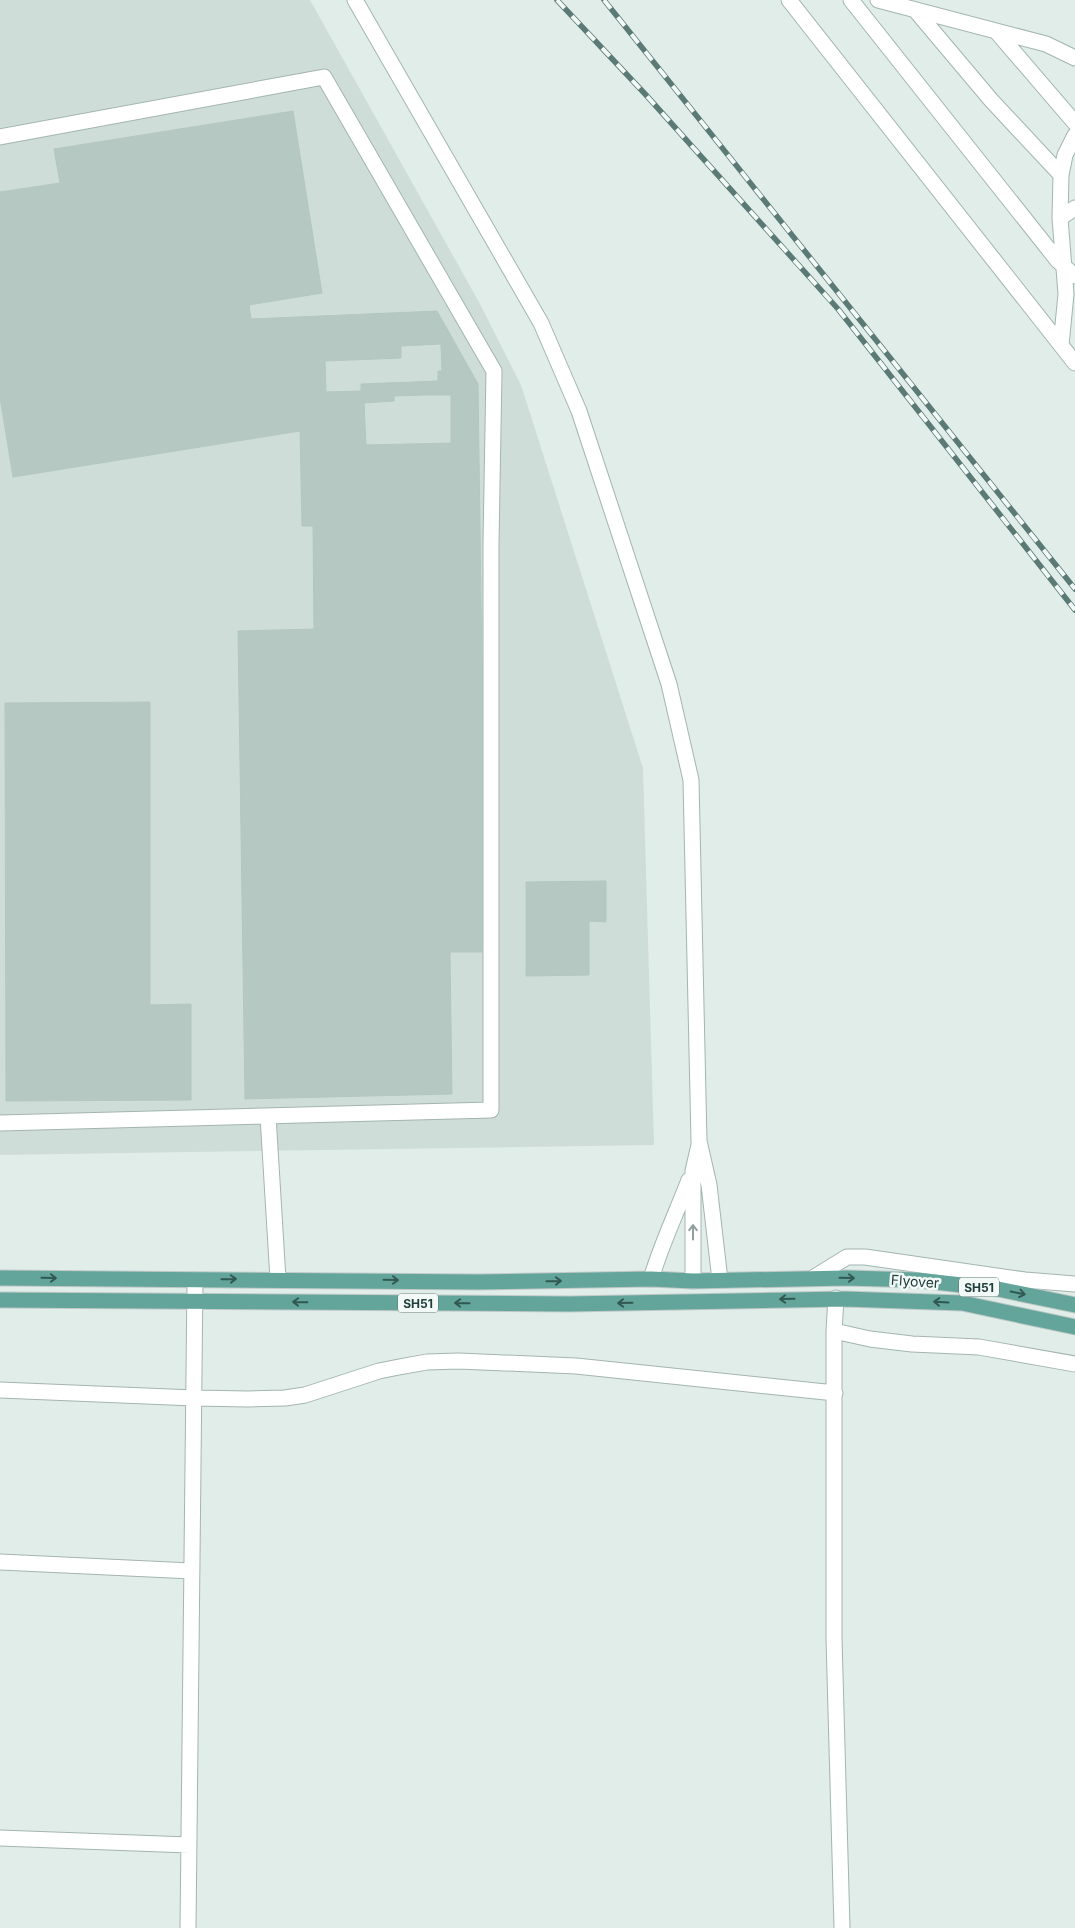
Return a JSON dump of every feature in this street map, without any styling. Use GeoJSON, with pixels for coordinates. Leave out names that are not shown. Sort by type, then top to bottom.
{"type":"FeatureCollection","features":[{"type":"Feature","properties":{"kind":"main road","name":"SH51"},"geometry":{"type":"LineString","coordinates":[[0,1278],[478,1282],[651,1279],[693,1281],[812,1278]]}},
{"type":"Feature","properties":{"kind":"main road","name":"Flyover"},"geometry":{"type":"LineString","coordinates":[[812,1278],[917,1280],[998,1289],[1075,1305]]}},
{"type":"Feature","properties":{"kind":"main road","name":"SH51"},"geometry":{"type":"LineString","coordinates":[[0,1300],[569,1304],[836,1298]]}},
{"type":"Feature","properties":{"kind":"main road","name":"Flyover"},"geometry":{"type":"LineString","coordinates":[[836,1298],[962,1303],[1075,1327]]}},
{"type":"Feature","properties":{"kind":"street"},"geometry":{"type":"LineString","coordinates":[[355,0],[541,323],[579,411],[670,684],[692,780],[700,1141],[709,1185],[720,1280]]}},
{"type":"Feature","properties":{"kind":"street"},"geometry":{"type":"LineString","coordinates":[[789,0],[1075,363]]}},
{"type":"Feature","properties":{"kind":"street"},"geometry":{"type":"LineString","coordinates":[[851,0],[1070,272]]}},
{"type":"Feature","properties":{"kind":"street"},"geometry":{"type":"LineString","coordinates":[[878,0],[1046,44],[1075,58]]}},
{"type":"Feature","properties":{"kind":"street"},"geometry":{"type":"LineString","coordinates":[[916,11],[991,100],[1061,175]]}},
{"type":"Feature","properties":{"kind":"street"},"geometry":{"type":"LineString","coordinates":[[996,31],[1075,123]]}},
{"type":"Feature","properties":{"kind":"street"},"geometry":{"type":"LineString","coordinates":[[0,137],[324,77],[494,371],[491,544],[491,1110],[0,1123]]}},
{"type":"Feature","properties":{"kind":"street"},"geometry":{"type":"LineString","coordinates":[[1061,345],[1070,272],[1060,218],[1061,175],[1065,155],[1075,135]]}},
{"type":"Feature","properties":{"kind":"street"},"geometry":{"type":"LineString","coordinates":[[1060,218],[1075,208]]}},
{"type":"Feature","properties":{"kind":"street"},"geometry":{"type":"LineString","coordinates":[[268,1116],[278,1279]]}},
{"type":"Feature","properties":{"kind":"street"},"geometry":{"type":"LineString","coordinates":[[651,1279],[661,1246],[674,1220],[693,1171],[700,1141]]}},
{"type":"Feature","properties":{"kind":"street"},"geometry":{"type":"LineString","coordinates":[[693,1171],[693,1281]]}},
{"type":"Feature","properties":{"kind":"street"},"geometry":{"type":"LineString","coordinates":[[812,1278],[847,1257],[865,1257],[1025,1280],[1075,1284]]}},
{"type":"Feature","properties":{"kind":"street"},"geometry":{"type":"LineString","coordinates":[[188,1928],[195,1280]]}},
{"type":"Feature","properties":{"kind":"street"},"geometry":{"type":"LineString","coordinates":[[836,1298],[834,1331],[834,1638],[842,1928]]}},
{"type":"Feature","properties":{"kind":"street"},"geometry":{"type":"LineString","coordinates":[[834,1331],[870,1339],[912,1344],[979,1347],[1075,1364]]}},
{"type":"Feature","properties":{"kind":"street"},"geometry":{"type":"LineString","coordinates":[[0,1390],[248,1400],[298,1396],[379,1371],[427,1362],[459,1361],[576,1366],[835,1393]]}},
{"type":"Feature","properties":{"kind":"street"},"geometry":{"type":"LineString","coordinates":[[0,1562],[192,1571]]}},
{"type":"Feature","properties":{"kind":"street"},"geometry":{"type":"LineString","coordinates":[[0,1838],[189,1845]]}},
{"type":"Feature","properties":{"kind":"shaded area"},"geometry":{"type":"Polygon","coordinates":[[[0,0],[310,0],[480,304],[521,385],[643,768],[654,1145],[0,1155],[0,0]]]}},
{"type":"Feature","properties":{"kind":"building"},"geometry":{"type":"Polygon","coordinates":[[[293,111],[322,293],[249,305],[251,319],[437,311],[478,384],[482,670],[482,952],[450,952],[452,1094],[245,1099],[238,631],[314,629],[313,526],[302,526],[300,431],[13,477],[0,397],[0,192],[60,183],[54,149],[293,111]],[[441,344],[401,346],[401,358],[325,361],[326,392],[361,391],[361,384],[438,381],[438,371],[442,371],[441,344]],[[451,395],[394,396],[394,401],[364,403],[366,445],[451,443],[451,395]]]}},
{"type":"Feature","properties":{"kind":"building"},"geometry":{"type":"Polygon","coordinates":[[[150,702],[150,1005],[191,1004],[191,1100],[6,1101],[5,703],[150,702]]]}},
{"type":"Feature","properties":{"kind":"building"},"geometry":{"type":"Polygon","coordinates":[[[606,881],[606,922],[589,921],[589,975],[526,976],[526,882],[606,881]]]}},
{"type":"Feature","properties":{"kind":"railway"},"geometry":{"type":"LineString","coordinates":[[557,0],[646,95],[838,309],[1075,610]]}},
{"type":"Feature","properties":{"kind":"railway"},"geometry":{"type":"LineString","coordinates":[[604,0],[1075,589]]}}]}
